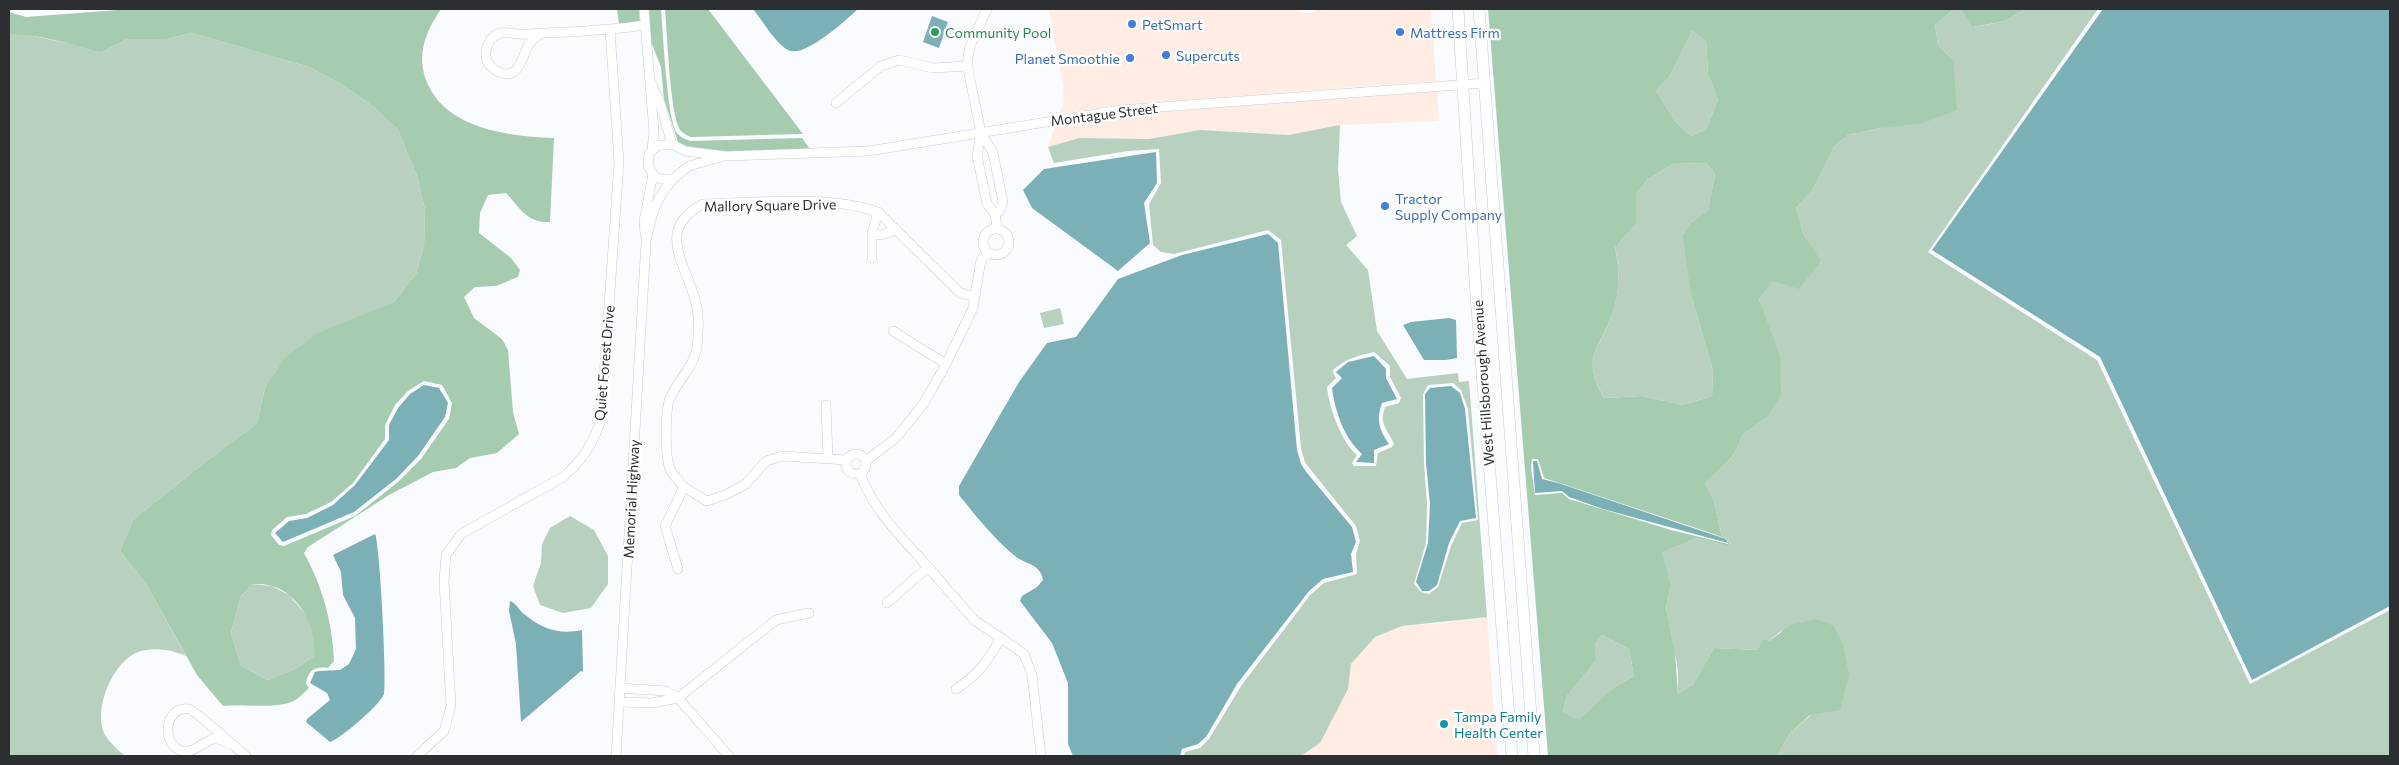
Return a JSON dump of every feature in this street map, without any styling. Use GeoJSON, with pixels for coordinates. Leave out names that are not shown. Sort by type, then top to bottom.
{"type":"FeatureCollection","features":[{"type":"Feature","properties":{"kind":"main road","name":"West Hillsborough Avenue"},"geometry":{"type":"LineString","coordinates":[[1458,9],[1476,295],[1512,756]]}},
{"type":"Feature","properties":{"kind":"main road","name":"West Hillsborough Avenue"},"geometry":{"type":"LineString","coordinates":[[1479,9],[1534,756]]}},
{"type":"Feature","properties":{"kind":"street"},"geometry":{"type":"LineString","coordinates":[[644,9],[654,132],[652,149]]}},
{"type":"Feature","properties":{"kind":"street"},"geometry":{"type":"LineString","coordinates":[[987,9],[970,46],[967,66],[981,134],[993,153],[1003,202],[1000,210],[995,214]]}},
{"type":"Feature","properties":{"kind":"street"},"geometry":{"type":"LineString","coordinates":[[542,33],[532,40],[527,47],[521,66],[512,72],[503,74],[493,70],[486,61],[485,49],[490,39],[499,33],[610,30],[645,25]]}},
{"type":"Feature","properties":{"kind":"street","name":"Quiet Forest Drive"},"geometry":{"type":"LineString","coordinates":[[417,756],[444,731],[451,706],[444,581],[446,555],[461,534],[563,477],[576,466],[596,436],[601,420],[619,162],[610,30]]}},
{"type":"Feature","properties":{"kind":"street"},"geometry":{"type":"LineString","coordinates":[[836,103],[881,66],[899,60],[933,68],[967,66]]}},
{"type":"Feature","properties":{"kind":"street"},"geometry":{"type":"LineString","coordinates":[[651,83],[659,100],[672,144],[662,144],[652,149]]}},
{"type":"Feature","properties":{"kind":"street","name":"Montague Street"},"geometry":{"type":"LineString","coordinates":[[672,144],[685,151],[726,156],[869,151],[1120,110],[1484,83]]}},
{"type":"Feature","properties":{"kind":"street"},"geometry":{"type":"LineString","coordinates":[[981,134],[976,156],[987,204],[995,214],[997,228]]}},
{"type":"Feature","properties":{"kind":"street","name":"Memorial Highway"},"geometry":{"type":"LineString","coordinates":[[646,242],[644,222],[653,174],[648,160],[652,149]]}},
{"type":"Feature","properties":{"kind":"street","name":"Montague Street"},"geometry":{"type":"LineString","coordinates":[[689,166],[726,156]]}},
{"type":"Feature","properties":{"kind":"street","name":"Memorial Highway"},"geometry":{"type":"LineString","coordinates":[[616,756],[646,242],[653,209],[663,191],[673,179],[689,166]]}},
{"type":"Feature","properties":{"kind":"street"},"geometry":{"type":"LineString","coordinates":[[653,174],[661,179],[673,179]]}},
{"type":"Feature","properties":{"kind":"street","name":"Mallory Square Drive"},"geometry":{"type":"LineString","coordinates":[[866,461],[858,454],[851,455],[846,460],[782,456],[766,461],[746,484],[725,495],[707,501],[684,487],[670,469],[665,430],[669,399],[697,354],[698,317],[694,296],[680,263],[677,237],[680,223],[687,212],[702,204],[834,203],[858,205],[878,212],[960,293],[974,296]]}},
{"type":"Feature","properties":{"kind":"street"},"geometry":{"type":"LineString","coordinates":[[872,258],[872,234],[878,212]]}},
{"type":"Feature","properties":{"kind":"street"},"geometry":{"type":"LineString","coordinates":[[997,228],[1006,232],[1010,243],[1005,252],[996,256],[988,254],[982,243],[986,232],[997,228]]}},
{"type":"Feature","properties":{"kind":"street"},"geometry":{"type":"LineString","coordinates":[[872,234],[881,235],[896,230]]}},
{"type":"Feature","properties":{"kind":"street"},"geometry":{"type":"LineString","coordinates":[[846,460],[846,466],[850,472],[860,473],[864,470],[866,461],[897,437],[924,403],[946,364],[973,308],[981,260],[988,254]]}},
{"type":"Feature","properties":{"kind":"street"},"geometry":{"type":"LineString","coordinates":[[893,331],[946,364]]}},
{"type":"Feature","properties":{"kind":"street"},"geometry":{"type":"LineString","coordinates":[[826,406],[828,458]]}},
{"type":"Feature","properties":{"kind":"street"},"geometry":{"type":"LineString","coordinates":[[860,473],[864,486],[882,513],[974,620],[1024,654],[1032,675],[1041,756]]}},
{"type":"Feature","properties":{"kind":"street"},"geometry":{"type":"LineString","coordinates":[[678,569],[665,526],[684,487]]}},
{"type":"Feature","properties":{"kind":"street"},"geometry":{"type":"LineString","coordinates":[[887,603],[928,568]]}},
{"type":"Feature","properties":{"kind":"street"},"geometry":{"type":"LineString","coordinates":[[620,702],[652,703],[678,698],[776,620],[809,613]]}},
{"type":"Feature","properties":{"kind":"street"},"geometry":{"type":"LineString","coordinates":[[956,689],[972,679],[984,668],[1001,638]]}},
{"type":"Feature","properties":{"kind":"street"},"geometry":{"type":"LineString","coordinates":[[620,688],[666,691],[678,698],[729,756]]}},
{"type":"Feature","properties":{"kind":"street"},"geometry":{"type":"LineString","coordinates":[[230,744],[216,738],[187,751],[178,749],[171,742],[167,733],[168,724],[173,716],[182,710],[190,709],[198,713],[214,730],[246,756]]}},
{"type":"Feature","properties":{"kind":"shaded area"},"geometry":{"type":"Polygon","coordinates":[[[1049,9],[1294,9],[1303,13],[1310,13],[1319,9],[1431,9],[1436,81],[1120,105],[1059,114],[1061,108],[1064,107],[1063,85],[1049,9]]]}},
{"type":"Feature","properties":{"kind":"shaded area"},"geometry":{"type":"Polygon","coordinates":[[[1437,91],[1439,121],[1340,125],[1288,135],[1200,130],[1149,139],[1079,138],[1048,147],[1056,124],[1120,114],[1437,91]]]}},
{"type":"Feature","properties":{"kind":"shaded area"},"geometry":{"type":"Polygon","coordinates":[[[1472,617],[1487,617],[1497,756],[1301,756],[1348,689],[1351,664],[1375,637],[1402,626],[1445,623],[1472,617]]]}},
{"type":"Feature","properties":{"kind":"green space"},"geometry":{"type":"Polygon","coordinates":[[[131,9],[441,9],[431,25],[425,41],[422,59],[425,77],[433,94],[446,108],[461,119],[478,126],[516,135],[554,138],[550,222],[535,220],[525,214],[506,193],[488,195],[480,213],[479,233],[511,258],[520,270],[518,277],[496,286],[475,287],[464,297],[474,318],[502,339],[508,350],[513,412],[519,434],[497,453],[470,458],[456,468],[433,472],[389,495],[308,547],[304,553],[321,592],[329,618],[334,661],[328,668],[316,668],[310,672],[306,684],[309,688],[294,701],[268,706],[223,706],[197,675],[146,584],[120,551],[133,520],[257,423],[265,388],[285,358],[318,333],[394,302],[416,274],[424,245],[425,210],[417,176],[398,130],[375,108],[343,85],[309,67],[192,33],[167,39],[127,39],[100,53],[43,38],[9,34],[9,12],[26,17],[131,9]],[[424,381],[408,391],[395,405],[385,425],[385,439],[353,483],[331,502],[306,514],[287,517],[272,530],[271,535],[279,545],[284,546],[355,516],[398,482],[421,459],[449,419],[452,403],[442,385],[424,381]],[[252,584],[241,596],[231,633],[241,666],[268,680],[295,669],[314,656],[314,645],[305,614],[291,597],[282,590],[272,586],[252,584]]]}},
{"type":"Feature","properties":{"kind":"green space"},"geometry":{"type":"Polygon","coordinates":[[[617,9],[639,9],[640,21],[619,24],[617,9]]]}},
{"type":"Feature","properties":{"kind":"green space"},"geometry":{"type":"Polygon","coordinates":[[[649,9],[661,9],[668,94],[674,125],[678,134],[691,141],[802,138],[810,149],[722,151],[689,146],[678,142],[664,99],[661,67],[651,42],[649,9]]]}},
{"type":"Feature","properties":{"kind":"green space"},"geometry":{"type":"Polygon","coordinates":[[[665,9],[708,9],[803,134],[691,137],[682,132],[677,123],[674,110],[665,9]]]}},
{"type":"Feature","properties":{"kind":"green space"},"geometry":{"type":"Polygon","coordinates":[[[1488,9],[1954,9],[1935,25],[1938,45],[1953,60],[1957,110],[1923,123],[1881,128],[1848,135],[1834,147],[1812,191],[1796,208],[1804,235],[1821,261],[1799,289],[1773,281],[1759,299],[1780,356],[1781,395],[1767,417],[1743,435],[1733,456],[1705,483],[1714,501],[1722,537],[1728,538],[1730,546],[1697,538],[1662,552],[1671,585],[1666,607],[1675,653],[1678,694],[1693,684],[1714,648],[1758,650],[1764,639],[1769,641],[1791,625],[1816,619],[1834,626],[1844,648],[1849,675],[1840,710],[1810,715],[1790,733],[1777,756],[1548,756],[1488,9]],[[1692,31],[1670,76],[1656,91],[1675,121],[1691,136],[1706,129],[1718,100],[1708,74],[1706,41],[1692,31]],[[1706,163],[1673,164],[1647,180],[1636,195],[1636,223],[1615,248],[1618,265],[1617,296],[1613,312],[1598,345],[1593,362],[1593,372],[1604,398],[1642,396],[1683,405],[1712,396],[1713,370],[1691,295],[1683,236],[1692,222],[1708,211],[1715,174],[1706,163]],[[1532,459],[1531,468],[1535,495],[1562,493],[1569,499],[1671,530],[1728,544],[1727,539],[1711,533],[1544,478],[1538,459],[1532,459]],[[1602,635],[1595,644],[1595,662],[1567,696],[1563,712],[1579,720],[1614,687],[1634,676],[1629,649],[1602,635]]]}},
{"type":"Feature","properties":{"kind":"green space"},"geometry":{"type":"Polygon","coordinates":[[[1954,9],[1961,9],[1974,27],[2005,21],[2026,9],[2098,9],[1928,252],[2097,360],[2250,684],[2390,610],[2390,756],[1777,756],[1790,733],[1811,715],[1781,631],[1758,650],[1714,648],[1693,684],[1678,694],[1678,670],[1666,607],[1671,585],[1661,552],[1697,538],[1730,545],[1728,538],[1722,537],[1714,501],[1705,483],[1733,456],[1743,435],[1767,417],[1767,323],[1759,299],[1773,280],[1821,262],[1804,235],[1796,208],[1812,191],[1834,147],[1848,135],[1881,128],[1953,60],[1938,45],[1935,25],[1954,9]]]}},
{"type":"Feature","properties":{"kind":"green space"},"geometry":{"type":"Polygon","coordinates":[[[1961,9],[2026,9],[2005,21],[1973,27],[1961,9]]]}},
{"type":"Feature","properties":{"kind":"green space"},"geometry":{"type":"Polygon","coordinates":[[[1692,31],[1706,41],[1708,74],[1718,100],[1706,129],[1691,136],[1675,121],[1656,91],[1670,76],[1692,31]]]}},
{"type":"Feature","properties":{"kind":"green space"},"geometry":{"type":"Polygon","coordinates":[[[19,33],[71,44],[100,53],[127,39],[167,39],[192,33],[309,67],[343,85],[375,108],[398,130],[417,176],[425,210],[424,245],[416,274],[394,302],[366,314],[265,388],[257,423],[133,520],[120,551],[146,584],[186,656],[164,650],[152,649],[141,651],[122,663],[115,673],[108,685],[104,698],[101,723],[106,736],[125,756],[9,756],[9,34],[19,33]]]}},
{"type":"Feature","properties":{"kind":"green space"},"geometry":{"type":"Polygon","coordinates":[[[1340,125],[1338,170],[1341,202],[1357,236],[1346,245],[1368,270],[1377,331],[1407,379],[1458,373],[1459,382],[1469,381],[1487,617],[1402,626],[1375,637],[1351,664],[1348,689],[1320,743],[1301,756],[1184,756],[1185,752],[1200,748],[1209,739],[1241,686],[1311,594],[1324,583],[1357,574],[1356,554],[1360,541],[1356,526],[1305,462],[1301,448],[1281,240],[1268,230],[1174,254],[1161,252],[1153,245],[1149,204],[1161,183],[1159,149],[1128,151],[1054,163],[1048,147],[1079,138],[1149,139],[1200,130],[1288,135],[1340,125]],[[1374,352],[1352,358],[1338,366],[1333,370],[1336,378],[1327,387],[1330,405],[1337,424],[1351,449],[1357,455],[1352,463],[1354,466],[1376,466],[1378,453],[1392,447],[1394,444],[1383,422],[1383,413],[1385,407],[1399,403],[1401,398],[1390,377],[1390,366],[1374,352]],[[1453,383],[1428,385],[1423,394],[1424,464],[1427,504],[1426,543],[1414,584],[1421,592],[1429,594],[1438,587],[1451,546],[1462,523],[1478,520],[1468,409],[1461,390],[1453,383]]]}},
{"type":"Feature","properties":{"kind":"green space"},"geometry":{"type":"Polygon","coordinates":[[[1706,163],[1715,174],[1708,212],[1692,222],[1691,295],[1713,370],[1712,396],[1683,405],[1642,396],[1604,398],[1593,371],[1593,362],[1598,345],[1613,312],[1617,296],[1618,264],[1615,248],[1636,223],[1636,195],[1647,180],[1673,164],[1706,163]]]}},
{"type":"Feature","properties":{"kind":"green space"},"geometry":{"type":"Polygon","coordinates":[[[1060,308],[1064,324],[1044,328],[1040,313],[1060,308]]]}},
{"type":"Feature","properties":{"kind":"green space"},"geometry":{"type":"Polygon","coordinates":[[[570,516],[594,530],[608,556],[608,584],[591,608],[563,613],[540,605],[533,586],[541,563],[542,544],[550,528],[570,516]]]}},
{"type":"Feature","properties":{"kind":"green space"},"geometry":{"type":"Polygon","coordinates":[[[252,584],[272,586],[289,595],[306,615],[315,639],[314,656],[295,669],[268,680],[241,666],[231,633],[241,596],[252,584]]]}},
{"type":"Feature","properties":{"kind":"green space"},"geometry":{"type":"Polygon","coordinates":[[[1602,635],[1629,649],[1634,676],[1614,687],[1579,721],[1563,712],[1567,696],[1595,662],[1595,644],[1602,635]]]}},
{"type":"Feature","properties":{"kind":"water"},"geometry":{"type":"Polygon","coordinates":[[[753,9],[858,9],[814,44],[795,51],[788,50],[779,43],[753,9]]]}},
{"type":"Feature","properties":{"kind":"water"},"geometry":{"type":"Polygon","coordinates":[[[2103,9],[2390,9],[2390,606],[2252,680],[2100,357],[1932,250],[2103,9]]]}},
{"type":"Feature","properties":{"kind":"water","name":"Community Pool"},"geometry":{"type":"Polygon","coordinates":[[[932,16],[948,22],[939,48],[923,42],[932,16]]]}},
{"type":"Feature","properties":{"kind":"water"},"geometry":{"type":"Polygon","coordinates":[[[1156,152],[1157,183],[1144,203],[1150,243],[1118,271],[1032,208],[1023,190],[1044,169],[1156,152]]]}},
{"type":"Feature","properties":{"kind":"water"},"geometry":{"type":"Polygon","coordinates":[[[1268,234],[1278,243],[1297,450],[1301,464],[1307,473],[1352,527],[1356,542],[1351,554],[1353,572],[1323,579],[1309,591],[1237,684],[1206,737],[1198,744],[1182,749],[1180,756],[1073,756],[1068,744],[1068,683],[1052,643],[1020,601],[1022,596],[1037,587],[1043,580],[1041,574],[1036,567],[1019,559],[1008,550],[978,519],[959,495],[959,486],[1019,382],[1047,343],[1076,337],[1118,279],[1182,255],[1268,234]]]}},
{"type":"Feature","properties":{"kind":"water"},"geometry":{"type":"Polygon","coordinates":[[[1449,318],[1456,320],[1457,358],[1424,360],[1403,325],[1411,322],[1449,318]]]}},
{"type":"Feature","properties":{"kind":"water"},"geometry":{"type":"Polygon","coordinates":[[[1374,356],[1386,369],[1386,378],[1397,399],[1382,403],[1379,415],[1381,429],[1389,444],[1374,450],[1374,463],[1356,462],[1362,454],[1350,440],[1341,424],[1332,388],[1342,378],[1336,372],[1348,362],[1374,356]]]}},
{"type":"Feature","properties":{"kind":"water"},"geometry":{"type":"Polygon","coordinates":[[[424,385],[439,388],[448,403],[445,417],[418,456],[396,479],[354,512],[283,542],[275,533],[289,521],[307,518],[333,505],[355,485],[389,440],[389,425],[398,408],[410,394],[424,385]]]}},
{"type":"Feature","properties":{"kind":"water"},"geometry":{"type":"Polygon","coordinates":[[[1451,386],[1460,393],[1465,409],[1476,518],[1460,521],[1449,543],[1437,585],[1429,591],[1422,591],[1416,582],[1428,543],[1430,504],[1426,463],[1425,394],[1430,388],[1451,386]]]}},
{"type":"Feature","properties":{"kind":"water"},"geometry":{"type":"Polygon","coordinates":[[[1533,461],[1537,461],[1542,479],[1726,539],[1728,543],[1603,509],[1569,497],[1562,491],[1535,493],[1533,461]]]}},
{"type":"Feature","properties":{"kind":"water"},"geometry":{"type":"Polygon","coordinates":[[[375,534],[379,562],[385,666],[384,694],[375,706],[359,721],[330,742],[306,722],[307,719],[330,700],[327,693],[310,683],[315,672],[340,670],[349,664],[356,649],[355,618],[343,595],[341,572],[333,555],[375,534]]]}},
{"type":"Feature","properties":{"kind":"water"},"geometry":{"type":"Polygon","coordinates":[[[510,601],[531,619],[544,627],[566,632],[582,630],[583,672],[581,671],[521,722],[516,644],[509,611],[510,601]]]}},
{"type":"Feature","properties":{"kind":"place","name":"PetSmart"},"geometry":{"type":"Point","coordinates":[1132,24]}},
{"type":"Feature","properties":{"kind":"place","name":"Community Pool"},"geometry":{"type":"Point","coordinates":[935,32]}},
{"type":"Feature","properties":{"kind":"place","name":"Mattress Firm"},"geometry":{"type":"Point","coordinates":[1400,32]}},
{"type":"Feature","properties":{"kind":"place","name":"Supercuts"},"geometry":{"type":"Point","coordinates":[1166,55]}},
{"type":"Feature","properties":{"kind":"place","name":"Planet Smoothie"},"geometry":{"type":"Point","coordinates":[1130,58]}},
{"type":"Feature","properties":{"kind":"place","name":"Tractor Supply Company"},"geometry":{"type":"Point","coordinates":[1385,206]}},
{"type":"Feature","properties":{"kind":"place","name":"Tampa Family Health Center"},"geometry":{"type":"Point","coordinates":[1444,724]}}]}
